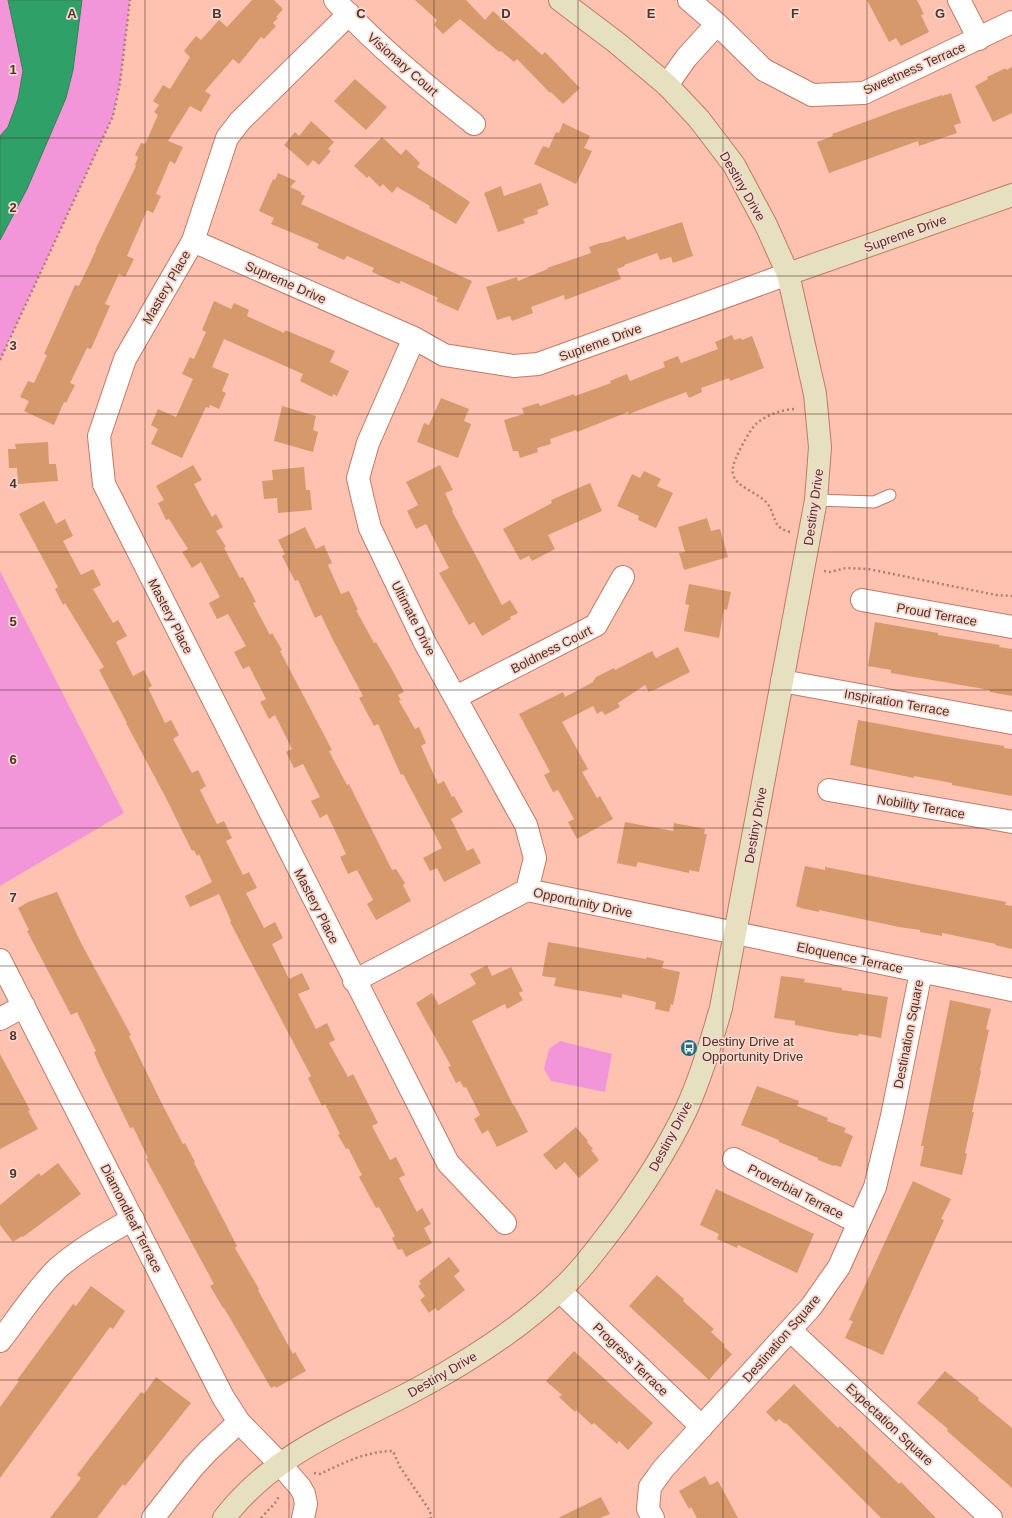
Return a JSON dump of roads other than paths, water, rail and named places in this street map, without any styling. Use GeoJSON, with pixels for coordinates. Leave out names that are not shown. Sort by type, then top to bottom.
{"type":"FeatureCollection","features":[{"type":"Feature","properties":{"kind":"street","name":"Destiny Drive"},"geometry":{"type":"LineString","coordinates":[[224,1518],[246,1492],[280,1464],[308,1445],[402,1397],[454,1368],[516,1328],[560,1291],[599,1246],[632,1202],[659,1161],[687,1108],[706,1059],[721,1008],[802,568],[816,500],[820,447],[812,380],[788,274],[766,225],[734,165],[699,120],[667,84],[618,43],[560,0]]}},
{"type":"Feature","properties":{"kind":"street","name":"Sweetness Terrace"},"geometry":{"type":"LineString","coordinates":[[689,0],[717,24],[764,70],[812,95],[864,92],[979,39],[1012,22]]}},
{"type":"Feature","properties":{"kind":"street"},"geometry":{"type":"LineString","coordinates":[[959,0],[979,39]]}},
{"type":"Feature","properties":{"kind":"street","name":"Visionary Court"},"geometry":{"type":"LineString","coordinates":[[342,7],[420,81],[474,124]]}},
{"type":"Feature","properties":{"kind":"street","name":"Mastery Place"},"geometry":{"type":"LineString","coordinates":[[342,7],[240,121],[227,138],[193,241],[125,359],[99,436],[104,484],[354,981],[448,1163],[505,1223]]}},
{"type":"Feature","properties":{"kind":"street"},"geometry":{"type":"LineString","coordinates":[[667,84],[686,58],[717,24]]}},
{"type":"Feature","properties":{"kind":"street","name":"Supreme Drive"},"geometry":{"type":"LineString","coordinates":[[193,241],[414,338],[444,355],[514,366],[538,364],[1012,195]]}},
{"type":"Feature","properties":{"kind":"street","name":"Ultimate Drive"},"geometry":{"type":"LineString","coordinates":[[414,338],[368,443],[358,478],[370,528],[425,643],[526,825],[535,858],[527,890]]}},
{"type":"Feature","properties":{"kind":"street","name":"Boldness Court"},"geometry":{"type":"LineString","coordinates":[[456,697],[596,625],[623,577]]}},
{"type":"Feature","properties":{"kind":"street","name":"Proud Terrace"},"geometry":{"type":"LineString","coordinates":[[862,600],[1012,627]]}},
{"type":"Feature","properties":{"kind":"street","name":"Inspiration Terrace"},"geometry":{"type":"LineString","coordinates":[[782,681],[1012,724]]}},
{"type":"Feature","properties":{"kind":"street","name":"Nobility Terrace"},"geometry":{"type":"LineString","coordinates":[[830,790],[1012,822]]}},
{"type":"Feature","properties":{"kind":"street","name":"Opportunity Drive"},"geometry":{"type":"LineString","coordinates":[[354,981],[527,890],[735,934]]}},
{"type":"Feature","properties":{"kind":"street","name":"Eloquence Terrace"},"geometry":{"type":"LineString","coordinates":[[735,934],[1012,990]]}},
{"type":"Feature","properties":{"kind":"street","name":"Diamondleaf Terrace"},"geometry":{"type":"LineString","coordinates":[[0,960],[223,1397],[239,1422],[300,1487],[304,1494],[306,1504],[303,1518]]}},
{"type":"Feature","properties":{"kind":"street","name":"Destination Square"},"geometry":{"type":"LineString","coordinates":[[653,1518],[648,1509],[650,1487],[663,1469],[811,1307],[840,1267],[875,1187],[892,1116],[921,972]]}},
{"type":"Feature","properties":{"kind":"street"},"geometry":{"type":"LineString","coordinates":[[0,1019],[24,1006]]}},
{"type":"Feature","properties":{"kind":"street","name":"Proverbial Terrace"},"geometry":{"type":"LineString","coordinates":[[734,1159],[859,1223]]}},
{"type":"Feature","properties":{"kind":"street"},"geometry":{"type":"LineString","coordinates":[[0,1341],[44,1283],[58,1269],[87,1245],[133,1219]]}},
{"type":"Feature","properties":{"kind":"street","name":"Progress Terrace"},"geometry":{"type":"LineString","coordinates":[[560,1291],[702,1427]]}},
{"type":"Feature","properties":{"kind":"street","name":"Expectation Square"},"geometry":{"type":"LineString","coordinates":[[790,1330],[991,1518]]}},
{"type":"Feature","properties":{"kind":"street"},"geometry":{"type":"LineString","coordinates":[[153,1518],[192,1467],[208,1450],[239,1422]]}},
{"type":"Feature","properties":{"kind":"lane"},"geometry":{"type":"LineString","coordinates":[[816,500],[874,502],[890,495]]}},
{"type":"Feature","properties":{"kind":"place","name":"Destiny Drive at Opportunity Drive"},"geometry":{"type":"Point","coordinates":[689,1048]}}]}
